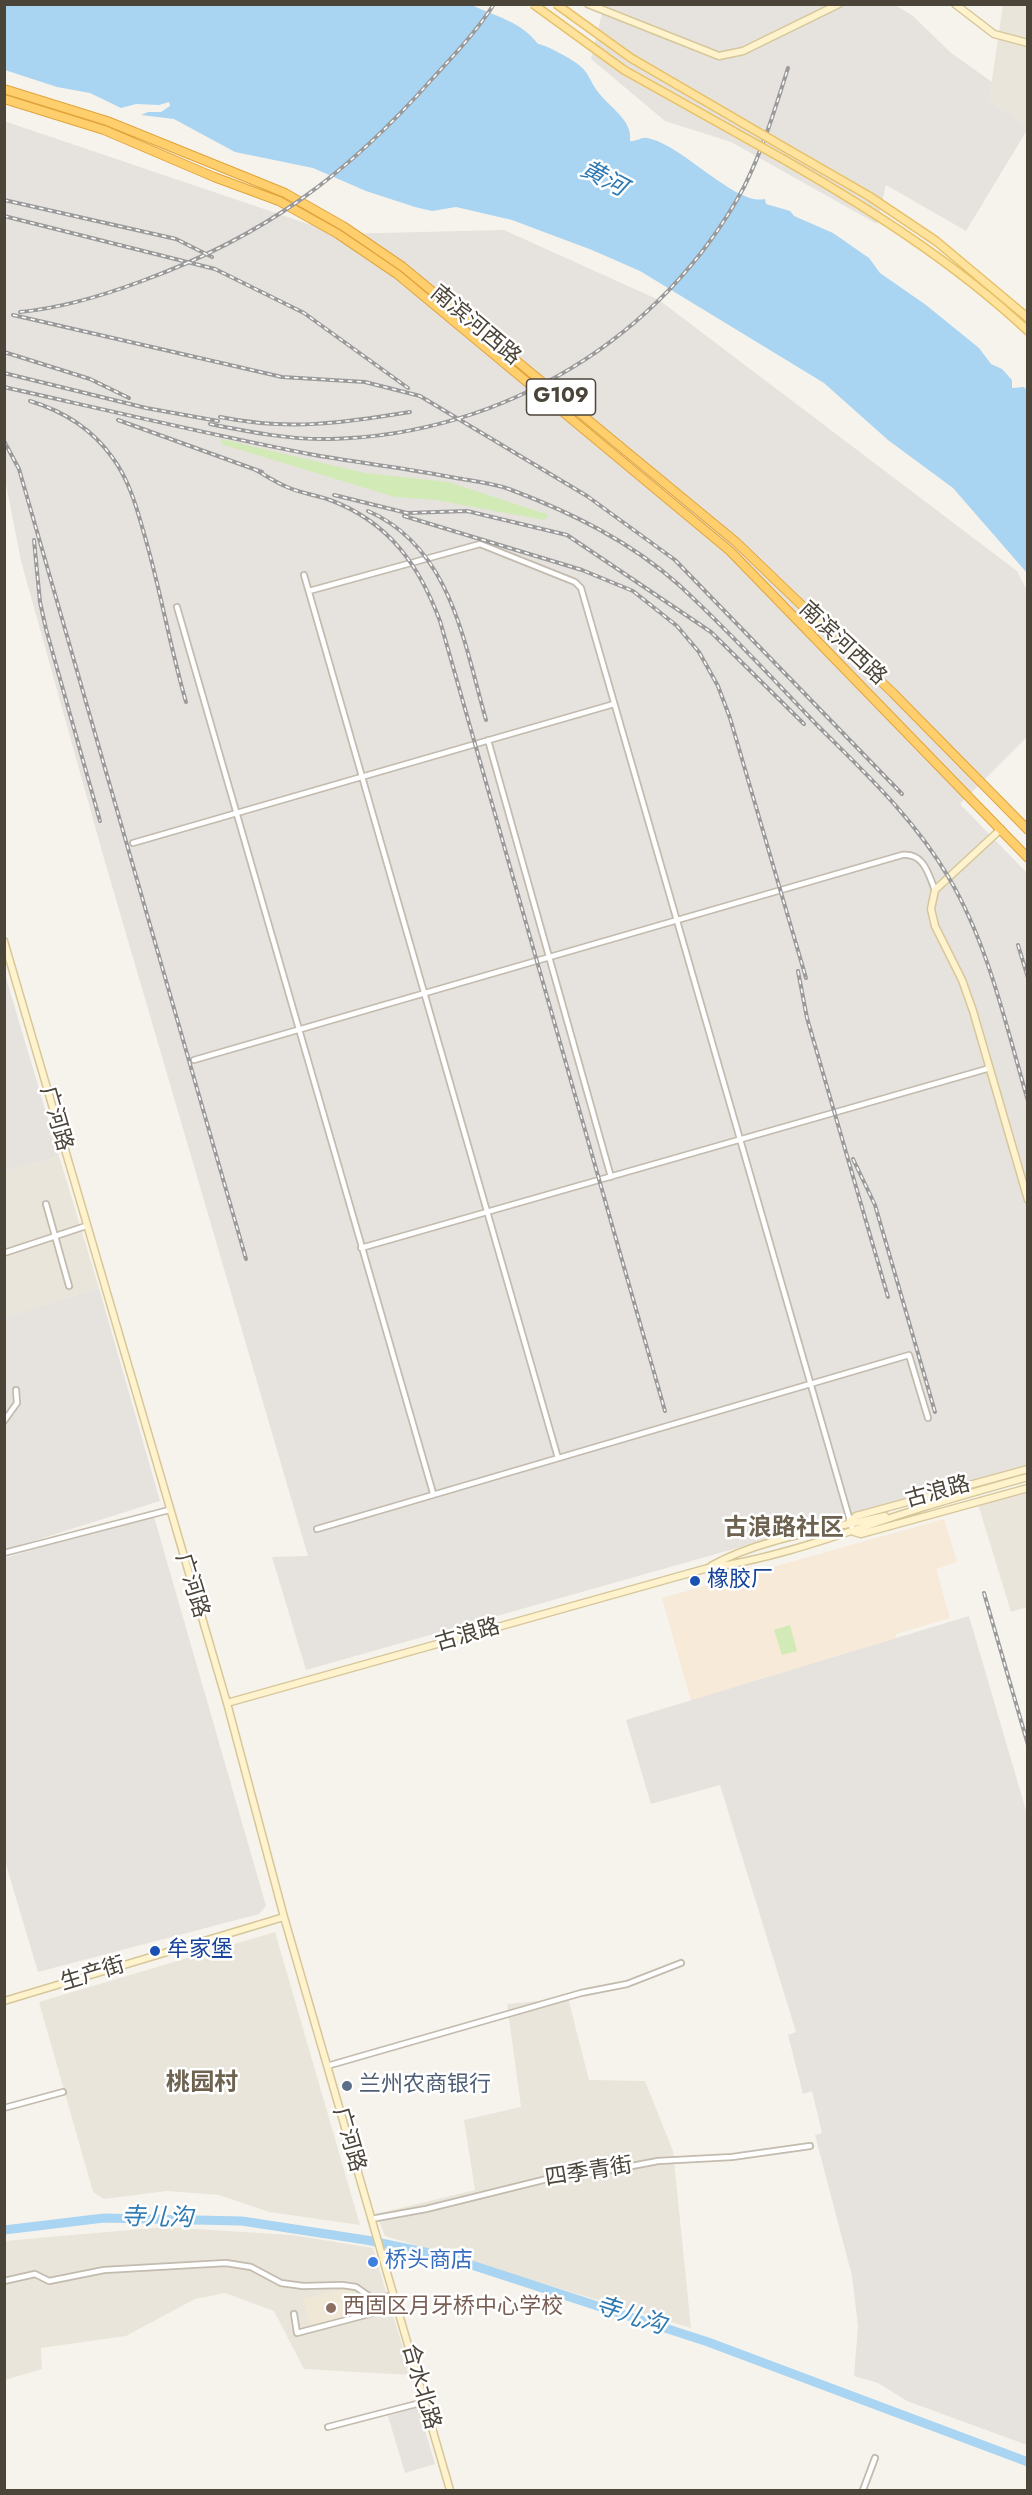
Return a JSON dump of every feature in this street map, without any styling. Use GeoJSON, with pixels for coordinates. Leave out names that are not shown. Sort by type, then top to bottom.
{"type":"FeatureCollection","features":[{"type":"Feature","properties":{"kind":"highway","name":"南滨河西路"},"geometry":{"type":"LineString","coordinates":[[4,89],[107,121],[285,193],[343,226],[403,267],[736,542],[893,693],[1028,830]]}},
{"type":"Feature","properties":{"kind":"highway","name":"南滨河西路"},"geometry":{"type":"LineString","coordinates":[[4,99],[104,130],[214,177],[279,201],[338,234],[397,274],[730,551],[1001,829]]}},
{"type":"Feature","properties":{"kind":"highway","name":"G109"},"geometry":{"type":"LineString","coordinates":[[1001,829],[1028,858]]}},
{"type":"Feature","properties":{"kind":"main road"},"geometry":{"type":"LineString","coordinates":[[533,4],[624,70],[858,202],[932,252],[1028,331]]}},
{"type":"Feature","properties":{"kind":"main road"},"geometry":{"type":"LineString","coordinates":[[556,4],[631,58],[869,196],[936,241],[1028,318]]}},
{"type":"Feature","properties":{"kind":"street"},"geometry":{"type":"LineString","coordinates":[[588,4],[719,56],[743,51],[838,4]]}},
{"type":"Feature","properties":{"kind":"street"},"geometry":{"type":"LineString","coordinates":[[956,4],[994,34],[1028,43]]}},
{"type":"Feature","properties":{"kind":"street"},"geometry":{"type":"LineString","coordinates":[[309,591],[475,544],[485,544],[575,582],[581,588],[742,1139],[853,1532]]}},
{"type":"Feature","properties":{"kind":"street"},"geometry":{"type":"LineString","coordinates":[[304,575],[558,1458]]}},
{"type":"Feature","properties":{"kind":"street"},"geometry":{"type":"LineString","coordinates":[[177,607],[297,1029],[433,1493]]}},
{"type":"Feature","properties":{"kind":"street"},"geometry":{"type":"LineString","coordinates":[[133,843],[614,704]]}},
{"type":"Feature","properties":{"kind":"street"},"geometry":{"type":"LineString","coordinates":[[488,740],[611,1177]]}},
{"type":"Feature","properties":{"kind":"street"},"geometry":{"type":"LineString","coordinates":[[1001,829],[935,890],[931,909],[935,926],[967,994],[1028,1200]]}},
{"type":"Feature","properties":{"kind":"street"},"geometry":{"type":"LineString","coordinates":[[194,1060],[902,855],[910,854],[922,861],[935,890]]}},
{"type":"Feature","properties":{"kind":"street","name":"广河路"},"geometry":{"type":"LineString","coordinates":[[4,941],[226,1703],[284,1917],[380,2249]]}},
{"type":"Feature","properties":{"kind":"street"},"geometry":{"type":"LineString","coordinates":[[362,1248],[990,1068]]}},
{"type":"Feature","properties":{"kind":"street"},"geometry":{"type":"LineString","coordinates":[[45,1204],[69,1286]]}},
{"type":"Feature","properties":{"kind":"street"},"geometry":{"type":"LineString","coordinates":[[4,1253],[86,1226]]}},
{"type":"Feature","properties":{"kind":"street"},"geometry":{"type":"LineString","coordinates":[[317,1529],[433,1493],[909,1355],[928,1418]]}},
{"type":"Feature","properties":{"kind":"street"},"geometry":{"type":"LineString","coordinates":[[4,1421],[17,1403],[16,1390]]}},
{"type":"Feature","properties":{"kind":"street","name":"古浪路"},"geometry":{"type":"LineString","coordinates":[[850,1521],[856,1516],[1028,1469]]}},
{"type":"Feature","properties":{"kind":"street","name":"古浪路"},"geometry":{"type":"LineString","coordinates":[[708,1568],[732,1554],[850,1521],[860,1522],[921,1508],[1028,1477]]}},
{"type":"Feature","properties":{"kind":"street","name":"古浪路"},"geometry":{"type":"LineString","coordinates":[[853,1532],[861,1534],[1028,1488]]}},
{"type":"Feature","properties":{"kind":"street","name":"古浪路"},"geometry":{"type":"LineString","coordinates":[[226,1703],[708,1568],[735,1564],[853,1532],[921,1508]]}},
{"type":"Feature","properties":{"kind":"street"},"geometry":{"type":"LineString","coordinates":[[4,1553],[169,1510]]}},
{"type":"Feature","properties":{"kind":"street","name":"生产街"},"geometry":{"type":"LineString","coordinates":[[4,2001],[284,1917]]}},
{"type":"Feature","properties":{"kind":"street"},"geometry":{"type":"LineString","coordinates":[[327,2066],[581,1993],[627,1984],[681,1963]]}},
{"type":"Feature","properties":{"kind":"street"},"geometry":{"type":"LineString","coordinates":[[4,2108],[63,2092]]}},
{"type":"Feature","properties":{"kind":"street","name":"四季青街"},"geometry":{"type":"LineString","coordinates":[[371,2219],[426,2209],[547,2179],[574,2177],[658,2161],[732,2157],[810,2146]]}},
{"type":"Feature","properties":{"kind":"street","name":"合水北路"},"geometry":{"type":"LineString","coordinates":[[380,2249],[450,2490]]}},
{"type":"Feature","properties":{"kind":"street"},"geometry":{"type":"LineString","coordinates":[[4,2281],[35,2274],[49,2281],[104,2270],[226,2263],[251,2267],[281,2283],[303,2286],[342,2285],[356,2287],[372,2298],[393,2296]]}},
{"type":"Feature","properties":{"kind":"street"},"geometry":{"type":"LineString","coordinates":[[294,2314],[297,2333],[396,2307]]}},
{"type":"Feature","properties":{"kind":"street"},"geometry":{"type":"LineString","coordinates":[[328,2427],[424,2402]]}},
{"type":"Feature","properties":{"kind":"street"},"geometry":{"type":"LineString","coordinates":[[863,2490],[875,2458]]}},
{"type":"Feature","properties":{"kind":"shaded area"},"geometry":{"type":"Polygon","coordinates":[[[604,5],[895,5],[913,16],[950,52],[992,82],[989,100],[1027,127],[1027,130],[966,231],[886,185],[877,224],[731,142],[665,121],[591,59],[604,5]]]}},
{"type":"Feature","properties":{"kind":"shaded area"},"geometry":{"type":"Polygon","coordinates":[[[1003,5],[1027,5],[1027,127],[989,100],[1003,5]]]}},
{"type":"Feature","properties":{"kind":"shaded area"},"geometry":{"type":"Polygon","coordinates":[[[4,121],[338,234],[504,230],[659,300],[1017,571],[1027,590],[1027,737],[960,804],[1027,873],[1027,1466],[306,1670],[272,1557],[308,1556],[103,855],[21,561],[5,479],[4,121]]]}},
{"type":"Feature","properties":{"kind":"shaded area"},"geometry":{"type":"Polygon","coordinates":[[[4,971],[59,1156],[5,1172],[4,1172],[4,971]]]}},
{"type":"Feature","properties":{"kind":"shaded area"},"geometry":{"type":"Polygon","coordinates":[[[59,1156],[99,1288],[5,1317],[5,1172],[59,1156]]]}},
{"type":"Feature","properties":{"kind":"shaded area"},"geometry":{"type":"Polygon","coordinates":[[[99,1288],[160,1501],[5,1550],[5,1317],[99,1288]]]}},
{"type":"Feature","properties":{"kind":"shaded area"},"geometry":{"type":"Polygon","coordinates":[[[1027,1488],[1027,1607],[1011,1612],[978,1504],[1027,1488]]]}},
{"type":"Feature","properties":{"kind":"shaded area"},"geometry":{"type":"Polygon","coordinates":[[[153,1513],[266,1906],[259,1914],[38,1972],[5,1861],[5,1558],[153,1513]]]}},
{"type":"Feature","properties":{"kind":"shaded area"},"geometry":{"type":"Polygon","coordinates":[[[944,1519],[957,1562],[936,1569],[950,1618],[896,1634],[896,1638],[691,1701],[662,1598],[944,1519]]]}},
{"type":"Feature","properties":{"kind":"shaded area"},"geometry":{"type":"Polygon","coordinates":[[[969,1616],[1027,1814],[1027,2445],[907,2401],[878,2383],[854,2376],[858,2326],[852,2276],[815,2135],[822,2133],[812,2091],[803,2094],[788,2035],[796,2032],[720,1785],[651,1804],[626,1720],[969,1616]]]}},
{"type":"Feature","properties":{"kind":"shaded area"},"geometry":{"type":"Polygon","coordinates":[[[275,1932],[360,2225],[269,2212],[219,2195],[167,2191],[104,2199],[93,2192],[39,2002],[275,1932]]]}},
{"type":"Feature","properties":{"kind":"shaded area"},"geometry":{"type":"Polygon","coordinates":[[[568,1998],[589,2080],[645,2081],[673,2151],[691,2328],[385,2236],[376,2214],[475,2190],[464,2120],[521,2107],[507,2004],[568,1998]]]}},
{"type":"Feature","properties":{"kind":"shaded area"},"geometry":{"type":"Polygon","coordinates":[[[163,2227],[292,2235],[373,2248],[411,2375],[304,2369],[274,2311],[225,2293],[195,2299],[126,2336],[41,2348],[42,2369],[5,2380],[5,2241],[163,2227]]]}},
{"type":"Feature","properties":{"kind":"shaded area","name":"西固区月牙桥中心学校"},"geometry":{"type":"Polygon","coordinates":[[[350,2287],[358,2316],[311,2328],[303,2299],[350,2287]]]}},
{"type":"Feature","properties":{"kind":"shaded area"},"geometry":{"type":"Polygon","coordinates":[[[418,2407],[435,2464],[405,2473],[388,2416],[418,2407]]]}},
{"type":"Feature","properties":{"kind":"green space"},"geometry":{"type":"Polygon","coordinates":[[[221,439],[365,473],[448,482],[549,515],[544,520],[436,500],[395,497],[221,444],[221,439]]]}},
{"type":"Feature","properties":{"kind":"green space"},"geometry":{"type":"Polygon","coordinates":[[[790,1625],[797,1651],[782,1655],[774,1630],[790,1625]]]}},
{"type":"Feature","properties":{"kind":"water","name":"黄河"},"geometry":{"type":"Polygon","coordinates":[[[5,5],[472,5],[508,20],[524,30],[538,44],[579,65],[598,92],[624,120],[630,133],[630,141],[647,138],[661,143],[739,193],[753,199],[765,199],[766,204],[790,211],[794,216],[833,233],[869,258],[880,273],[926,305],[979,348],[991,364],[1002,369],[1012,380],[1012,388],[1024,387],[1027,390],[1027,573],[953,488],[888,440],[824,383],[640,271],[512,220],[456,207],[432,211],[415,207],[366,191],[313,168],[235,152],[174,119],[141,115],[148,112],[161,112],[170,106],[169,102],[159,105],[136,104],[121,108],[90,93],[57,87],[5,70],[5,5]]]}},
{"type":"Feature","properties":{"kind":"waterway","name":"寺儿沟"},"geometry":{"type":"LineString","coordinates":[[4,2230],[104,2218],[242,2221],[366,2240],[444,2256],[708,2342],[1028,2462]]}},
{"type":"Feature","properties":{"kind":"railway"},"geometry":{"type":"LineString","coordinates":[[20,312],[67,304],[127,286],[186,263],[265,223],[336,173],[369,144],[457,52],[494,4]]}},
{"type":"Feature","properties":{"kind":"railway"},"geometry":{"type":"LineString","coordinates":[[210,424],[270,435],[316,439],[395,433],[456,419],[515,397],[571,368],[623,332],[669,290],[710,241],[751,173],[788,68]]}},
{"type":"Feature","properties":{"kind":"railway"},"geometry":{"type":"LineString","coordinates":[[4,200],[176,239],[212,257]]}},
{"type":"Feature","properties":{"kind":"railway"},"geometry":{"type":"LineString","coordinates":[[4,216],[215,269],[304,313],[408,388]]}},
{"type":"Feature","properties":{"kind":"railway"},"geometry":{"type":"LineString","coordinates":[[13,315],[282,377],[365,382],[420,396],[587,496],[675,560],[902,794]]}},
{"type":"Feature","properties":{"kind":"railway"},"geometry":{"type":"LineString","coordinates":[[4,352],[90,379],[129,398]]}},
{"type":"Feature","properties":{"kind":"railway"},"geometry":{"type":"LineString","coordinates":[[4,373],[146,408],[218,421]]}},
{"type":"Feature","properties":{"kind":"railway"},"geometry":{"type":"LineString","coordinates":[[4,387],[309,454],[496,485],[577,518],[620,541],[679,585],[732,636],[888,797],[935,856],[963,904],[986,959],[1028,1101]]}},
{"type":"Feature","properties":{"kind":"railway"},"geometry":{"type":"LineString","coordinates":[[30,401],[76,422],[104,447],[124,476],[136,506],[151,558],[186,702]]}},
{"type":"Feature","properties":{"kind":"railway"},"geometry":{"type":"LineString","coordinates":[[220,417],[269,424],[315,424],[410,412]]}},
{"type":"Feature","properties":{"kind":"railway"},"geometry":{"type":"LineString","coordinates":[[118,420],[262,472]]}},
{"type":"Feature","properties":{"kind":"railway"},"geometry":{"type":"LineString","coordinates":[[4,441],[19,469],[246,1259]]}},
{"type":"Feature","properties":{"kind":"railway"},"geometry":{"type":"LineString","coordinates":[[254,469],[283,485],[330,500],[369,520],[385,533],[412,564],[432,601],[440,621],[665,1411]]}},
{"type":"Feature","properties":{"kind":"railway"},"geometry":{"type":"LineString","coordinates":[[334,495],[407,513],[467,511],[567,535],[711,632],[804,724]]}},
{"type":"Feature","properties":{"kind":"railway"},"geometry":{"type":"LineString","coordinates":[[368,511],[396,527],[418,548],[436,573],[450,600],[461,630],[486,720]]}},
{"type":"Feature","properties":{"kind":"railway"},"geometry":{"type":"LineString","coordinates":[[404,516],[582,570],[633,591],[677,626],[699,652],[718,686],[730,718],[806,978]]}},
{"type":"Feature","properties":{"kind":"railway"},"geometry":{"type":"LineString","coordinates":[[34,540],[40,602],[46,629],[100,821]]}},
{"type":"Feature","properties":{"kind":"railway"},"geometry":{"type":"LineString","coordinates":[[1018,945],[1028,978]]}},
{"type":"Feature","properties":{"kind":"railway"},"geometry":{"type":"LineString","coordinates":[[798,971],[807,1018],[888,1297]]}},
{"type":"Feature","properties":{"kind":"railway"},"geometry":{"type":"LineString","coordinates":[[853,1159],[875,1205],[935,1412]]}},
{"type":"Feature","properties":{"kind":"railway"},"geometry":{"type":"LineString","coordinates":[[984,1593],[1028,1745]]}},
{"type":"Feature","properties":{"kind":"place","name":"橡胶厂"},"geometry":{"type":"Point","coordinates":[695,1581]}},
{"type":"Feature","properties":{"kind":"place","name":"牟家堡"},"geometry":{"type":"Point","coordinates":[155,1951]}},
{"type":"Feature","properties":{"kind":"place","name":"兰州农商银行"},"geometry":{"type":"Point","coordinates":[347,2086]}},
{"type":"Feature","properties":{"kind":"place","name":"桥头商店"},"geometry":{"type":"Point","coordinates":[373,2262]}},
{"type":"Feature","properties":{"kind":"place","name":"西固区月牙桥中心学校"},"geometry":{"type":"Point","coordinates":[331,2308]}},
{"type":"Feature","properties":{"kind":"district","name":"古浪路社区"},"geometry":{"type":"Point","coordinates":[784,1529]}},
{"type":"Feature","properties":{"kind":"district","name":"桃园村"},"geometry":{"type":"Point","coordinates":[202,2084]}}]}
